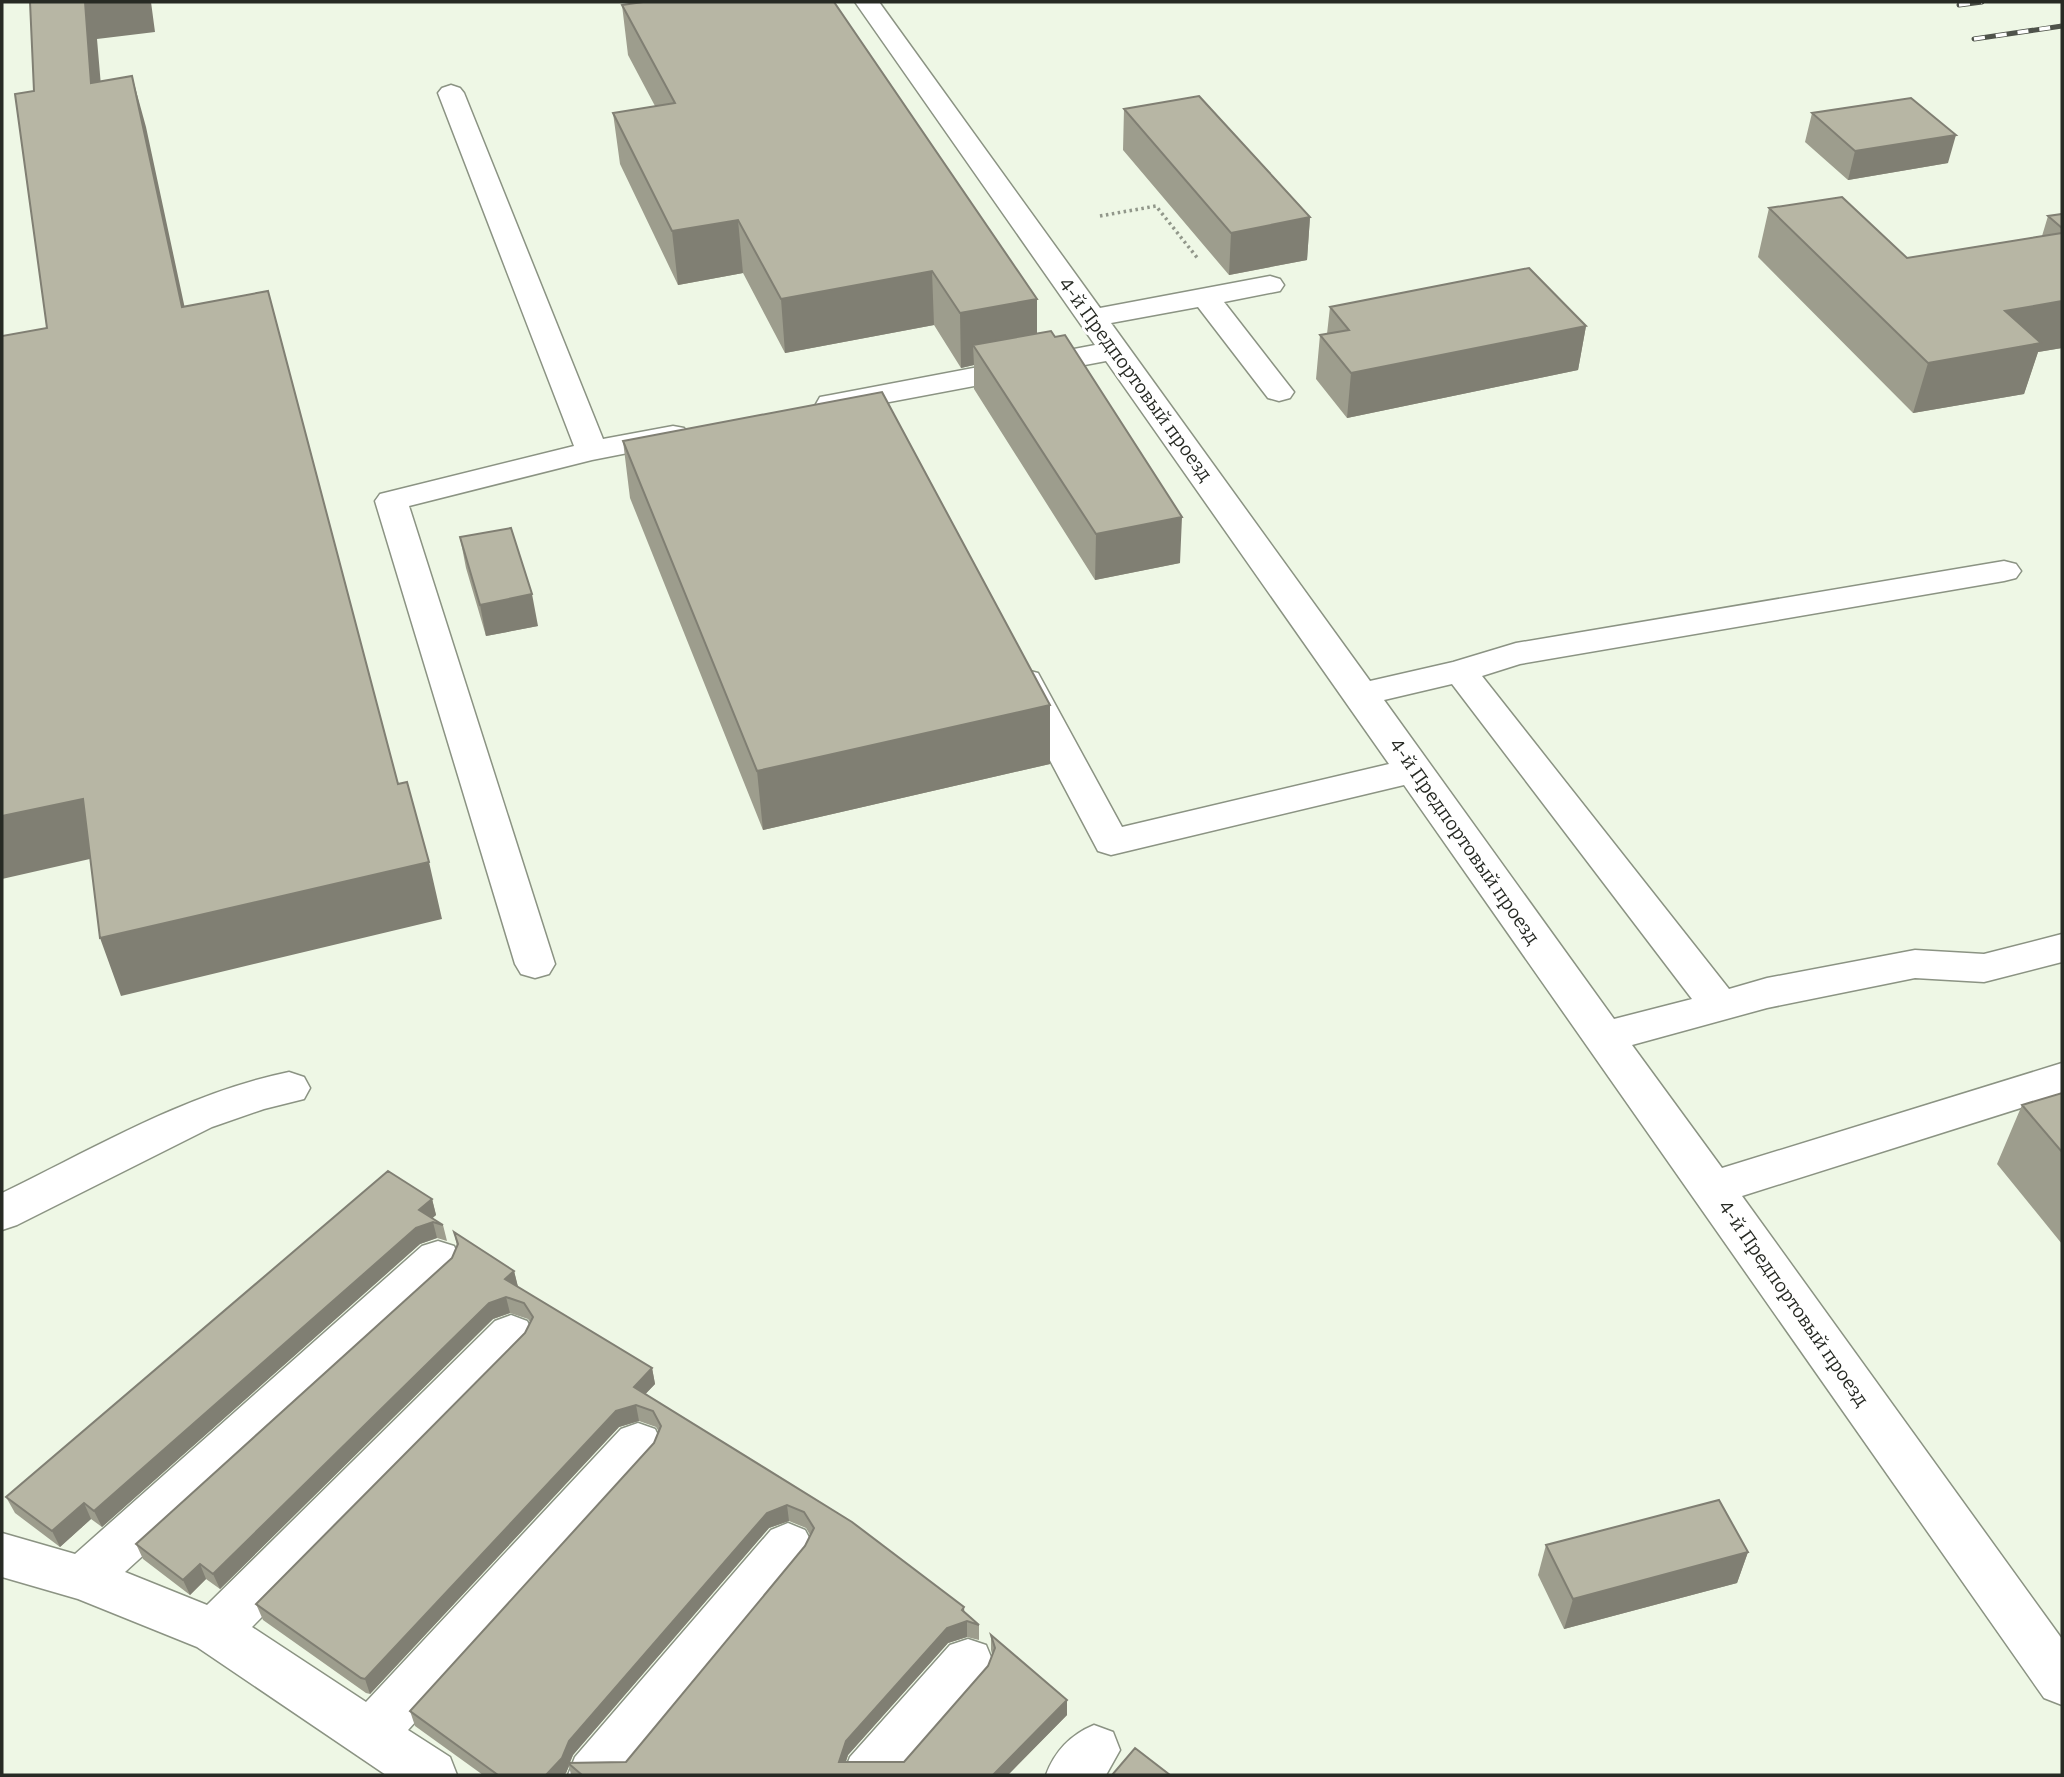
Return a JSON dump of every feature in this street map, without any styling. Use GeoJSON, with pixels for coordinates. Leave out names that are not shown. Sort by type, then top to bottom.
{"type":"FeatureCollection","features":[{"type":"Feature","properties":{"kind":"street","name":"4-й Предпортовый проезд"},"geometry":{"type":"LineString","coordinates":[[867,2],[1712,1188],[2055,1656]]}},
{"type":"Feature","properties":{"kind":"street"},"geometry":{"type":"LineString","coordinates":[[451,93],[592,451]]}},
{"type":"Feature","properties":{"kind":"street"},"geometry":{"type":"LineString","coordinates":[[1093,318],[1270,285]]}},
{"type":"Feature","properties":{"kind":"street"},"geometry":{"type":"LineString","coordinates":[[1216,295],[1279,392]]}},
{"type":"Feature","properties":{"kind":"street"},"geometry":{"type":"LineString","coordinates":[[797,411],[1115,349]]}},
{"type":"Feature","properties":{"kind":"street"},"geometry":{"type":"LineString","coordinates":[[535,964],[391,501],[592,451],[701,429]]}},
{"type":"Feature","properties":{"kind":"street"},"geometry":{"type":"LineString","coordinates":[[1361,694],[1460,671],[1516,654],[2004,571]]}},
{"type":"Feature","properties":{"kind":"street"},"geometry":{"type":"LineString","coordinates":[[1008,647],[1111,842],[1415,770]]}},
{"type":"Feature","properties":{"kind":"street"},"geometry":{"type":"LineString","coordinates":[[1460,671],[1719,1005]]}},
{"type":"Feature","properties":{"kind":"street"},"geometry":{"type":"LineString","coordinates":[[1605,1037],[1719,1005],[1914,964],[1984,968],[2062,948]]}},
{"type":"Feature","properties":{"kind":"street"},"geometry":{"type":"LineString","coordinates":[[1712,1188],[2062,1079]]}},
{"type":"Feature","properties":{"kind":"street"},"geometry":{"type":"LineString","coordinates":[[2,1213],[197,1116],[260,1094],[289,1088]]}},
{"type":"Feature","properties":{"kind":"street"},"geometry":{"type":"LineString","coordinates":[[83,1578],[438,1259]]}},
{"type":"Feature","properties":{"kind":"street"},"geometry":{"type":"LineString","coordinates":[[215,1631],[511,1334]]}},
{"type":"Feature","properties":{"kind":"street"},"geometry":{"type":"LineString","coordinates":[[370,1735],[638,1443]]}},
{"type":"Feature","properties":{"kind":"street"},"geometry":{"type":"LineString","coordinates":[[594,1775],[788,1545]]}},
{"type":"Feature","properties":{"kind":"street"},"geometry":{"type":"LineString","coordinates":[[2,1555],[83,1578],[215,1631],[431,1775]]}},
{"type":"Feature","properties":{"kind":"street"},"geometry":{"type":"LineString","coordinates":[[869,1775],[968,1662]]}},
{"type":"Feature","properties":{"kind":"path"},"geometry":{"type":"LineString","coordinates":[[1100,216],[1156,206],[1216,295]]}},
{"type":"Feature","properties":{"kind":"building"},"geometry":{"type":"Polygon","coordinates":[[[30,2],[85,2],[91,83],[132,76],[182,307],[268,291],[398,784],[407,782],[429,862],[100,938],[83,799],[2,816],[2,336],[47,328],[15,94],[34,91],[30,2]]]}},
{"type":"Feature","properties":{"kind":"building"},"geometry":{"type":"Polygon","coordinates":[[[643,2],[834,2],[1037,299],[960,313],[932,271],[781,299],[738,220],[672,231],[613,113],[675,103],[622,5],[643,2]]]}},
{"type":"Feature","properties":{"kind":"building"},"geometry":{"type":"Polygon","coordinates":[[[1199,96],[1310,217],[1231,233],[1124,109],[1199,96]]]}},
{"type":"Feature","properties":{"kind":"building"},"geometry":{"type":"Polygon","coordinates":[[[1911,98],[1956,135],[1855,151],[1812,113],[1911,98]]]}},
{"type":"Feature","properties":{"kind":"building"},"geometry":{"type":"Polygon","coordinates":[[[1842,197],[1907,258],[2062,233],[2062,301],[2005,311],[2041,343],[1928,363],[1769,208],[1842,197]]]}},
{"type":"Feature","properties":{"kind":"building"},"geometry":{"type":"Polygon","coordinates":[[[2062,214],[2062,228],[2048,216],[2062,214]]]}},
{"type":"Feature","properties":{"kind":"building"},"geometry":{"type":"Polygon","coordinates":[[[1529,268],[1586,326],[1351,373],[1320,335],[1349,330],[1330,307],[1529,268]]]}},
{"type":"Feature","properties":{"kind":"building"},"geometry":{"type":"Polygon","coordinates":[[[1051,331],[1055,337],[1065,335],[1182,517],[1096,534],[973,345],[1051,331]]]}},
{"type":"Feature","properties":{"kind":"building"},"geometry":{"type":"Polygon","coordinates":[[[882,392],[1050,705],[757,771],[623,441],[882,392]]]}},
{"type":"Feature","properties":{"kind":"building"},"geometry":{"type":"Polygon","coordinates":[[[511,528],[532,594],[480,605],[460,537],[511,528]]]}},
{"type":"Feature","properties":{"kind":"building"},"geometry":{"type":"Polygon","coordinates":[[[2062,1093],[2062,1152],[2022,1105],[2062,1093]]]}},
{"type":"Feature","properties":{"kind":"building"},"geometry":{"type":"Polygon","coordinates":[[[388,1171],[432,1199],[419,1210],[443,1225],[433,1222],[416,1228],[94,1511],[84,1503],[52,1531],[6,1497],[388,1171]]]}},
{"type":"Feature","properties":{"kind":"building"},"geometry":{"type":"Polygon","coordinates":[[[454,1232],[514,1271],[505,1279],[652,1368],[634,1387],[852,1522],[964,1607],[962,1610],[979,1625],[967,1621],[947,1628],[846,1741],[839,1762],[904,1762],[988,1666],[995,1648],[991,1635],[1067,1700],[993,1775],[582,1775],[568,1763],[626,1762],[805,1546],[814,1528],[804,1512],[787,1505],[767,1513],[569,1741],[562,1758],[546,1775],[498,1775],[410,1711],[654,1443],[661,1426],[653,1411],[636,1405],[616,1411],[365,1679],[256,1604],[525,1333],[533,1317],[524,1303],[506,1297],[489,1303],[213,1574],[200,1564],[183,1580],[136,1544],[452,1258],[458,1244],[454,1232]]]}},
{"type":"Feature","properties":{"kind":"building"},"geometry":{"type":"Polygon","coordinates":[[[1719,1500],[1748,1552],[1573,1599],[1546,1545],[1719,1500]]]}},
{"type":"Feature","properties":{"kind":"building"},"geometry":{"type":"Polygon","coordinates":[[[1135,1748],[1170,1775],[1112,1775],[1135,1748]]]}},
{"type":"Feature","properties":{"kind":"railway"},"geometry":{"type":"LineString","coordinates":[[1959,5],[1982,2]]}},
{"type":"Feature","properties":{"kind":"railway"},"geometry":{"type":"LineString","coordinates":[[1974,39],[2062,26]]}}]}
